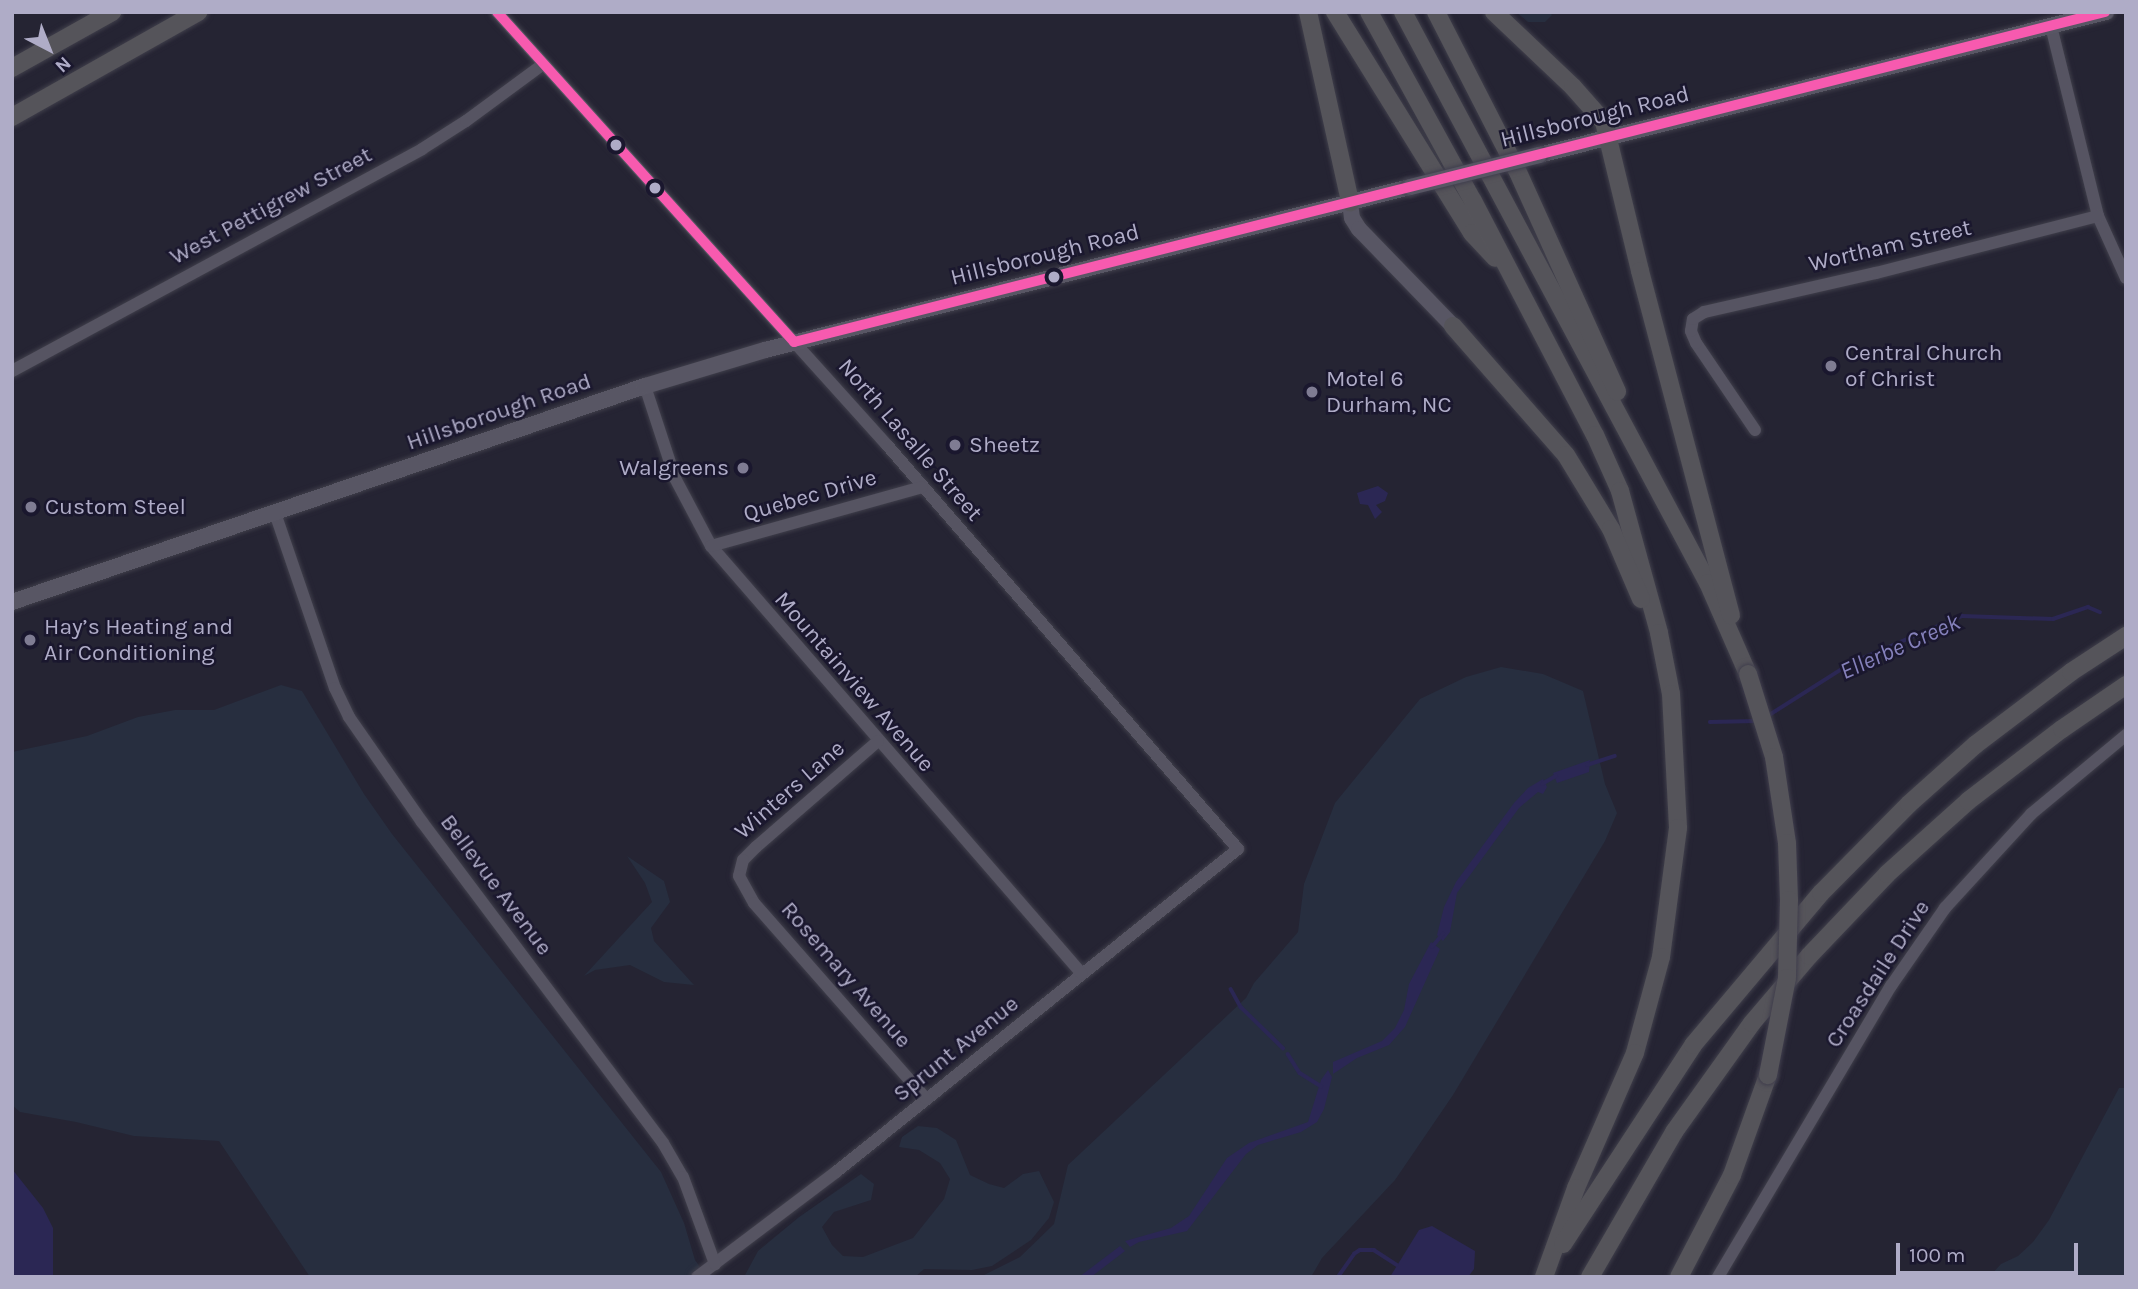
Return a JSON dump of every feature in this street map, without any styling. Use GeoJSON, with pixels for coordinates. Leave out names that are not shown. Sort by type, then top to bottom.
{"type":"FeatureCollection","features":[{"type":"Feature","properties":{"kind":"highway"},"geometry":{"type":"LineString","coordinates":[[12,68],[112,12]]}},
{"type":"Feature","properties":{"kind":"highway"},"geometry":{"type":"LineString","coordinates":[[12,117],[198,12]]}},
{"type":"Feature","properties":{"kind":"highway"},"geometry":{"type":"LineString","coordinates":[[1308,12],[1350,202]]}},
{"type":"Feature","properties":{"kind":"highway"},"geometry":{"type":"LineString","coordinates":[[1335,12],[1472,233],[1511,276]]}},
{"type":"Feature","properties":{"kind":"highway"},"geometry":{"type":"LineString","coordinates":[[1369,12],[1595,435],[1620,491],[1659,633],[1671,694],[1678,790],[1672,887],[1661,957],[1635,1053],[1576,1188],[1547,1271]]}},
{"type":"Feature","properties":{"kind":"highway"},"geometry":{"type":"LineString","coordinates":[[1403,12],[1737,642]]}},
{"type":"Feature","properties":{"kind":"highway"},"geometry":{"type":"LineString","coordinates":[[1436,12],[1517,170],[1601,354],[1661,495]]}},
{"type":"Feature","properties":{"kind":"highway"},"geometry":{"type":"LineString","coordinates":[[1494,12],[1599,113],[1610,137],[1640,271],[1737,642],[1774,757],[1787,843],[1787,978],[1768,1075],[1732,1175],[1679,1277]]}},
{"type":"Feature","properties":{"kind":"highway"},"geometry":{"type":"LineString","coordinates":[[1453,326],[1540,422],[1578,473],[1611,529],[1639,596],[1659,633]]}},
{"type":"Feature","properties":{"kind":"highway"},"geometry":{"type":"LineString","coordinates":[[1547,1271],[1693,1045],[1821,893],[1909,804],[1975,746],[2123,637]]}},
{"type":"Feature","properties":{"kind":"highway"},"geometry":{"type":"LineString","coordinates":[[1590,1277],[1674,1132],[1752,1023],[1809,956],[1887,874],[1968,801],[2062,729],[2126,685]]}},
{"type":"Feature","properties":{"kind":"main road","name":"Hillsborough Road"},"geometry":{"type":"LineString","coordinates":[[12,602],[645,386],[794,342],[2106,12]]}},
{"type":"Feature","properties":{"kind":"main road"},"geometry":{"type":"LineString","coordinates":[[1350,202],[1352,218],[1359,229],[1453,326]]}},
{"type":"Feature","properties":{"kind":"street","name":"North Lasalle Street"},"geometry":{"type":"LineString","coordinates":[[497,12],[794,342],[1238,849]]}},
{"type":"Feature","properties":{"kind":"street"},"geometry":{"type":"LineString","coordinates":[[2051,26],[2098,216],[2126,278]]}},
{"type":"Feature","properties":{"kind":"street","name":"West Pettigrew Street"},"geometry":{"type":"LineString","coordinates":[[12,371],[422,149],[466,121],[542,65]]}},
{"type":"Feature","properties":{"kind":"street","name":"Wortham Street"},"geometry":{"type":"LineString","coordinates":[[1755,430],[1696,343],[1691,331],[1693,319],[1704,312],[1876,273],[2098,216]]}},
{"type":"Feature","properties":{"kind":"street","name":"Mountainview Avenue"},"geometry":{"type":"LineString","coordinates":[[645,386],[675,478],[711,547],[1082,974]]}},
{"type":"Feature","properties":{"kind":"street","name":"Quebec Drive"},"geometry":{"type":"LineString","coordinates":[[711,547],[922,487]]}},
{"type":"Feature","properties":{"kind":"street","name":"Bellevue Avenue"},"geometry":{"type":"LineString","coordinates":[[275,513],[330,675],[349,717],[430,832],[663,1143],[683,1177],[715,1265]]}},
{"type":"Feature","properties":{"kind":"street","name":"Croasdaile Drive"},"geometry":{"type":"LineString","coordinates":[[1718,1277],[1891,986],[1945,908],[2031,814],[2126,735]]}},
{"type":"Feature","properties":{"kind":"street","name":"Winters Lane"},"geometry":{"type":"LineString","coordinates":[[739,876],[743,860],[756,847],[878,741]]}},
{"type":"Feature","properties":{"kind":"street","name":"Sprunt Avenue"},"geometry":{"type":"LineString","coordinates":[[697,1277],[926,1099],[1238,849]]}},
{"type":"Feature","properties":{"kind":"street","name":"Rosemary Avenue"},"geometry":{"type":"LineString","coordinates":[[739,876],[754,903],[926,1099]]}},
{"type":"Feature","properties":{"kind":"shaded area"},"geometry":{"type":"Polygon","coordinates":[[[1516,12],[1549,12],[1552,15],[1545,22],[1528,22],[1516,12]]]}},
{"type":"Feature","properties":{"kind":"shaded area"},"geometry":{"type":"Polygon","coordinates":[[[1378,486],[1388,493],[1385,501],[1376,505],[1382,512],[1375,519],[1368,505],[1360,504],[1357,493],[1378,486]]]}},
{"type":"Feature","properties":{"kind":"shaded area"},"geometry":{"type":"Polygon","coordinates":[[[1501,667],[1543,674],[1583,691],[1605,784],[1617,813],[1605,841],[1453,1095],[1395,1180],[1322,1258],[1311,1277],[980,1277],[1020,1257],[1054,1224],[1068,1165],[1246,998],[1254,983],[1298,932],[1304,884],[1335,803],[1420,699],[1466,677],[1501,667]]]}},
{"type":"Feature","properties":{"kind":"shaded area"},"geometry":{"type":"Polygon","coordinates":[[[281,685],[302,691],[364,794],[392,834],[661,1172],[684,1223],[695,1260],[707,1277],[310,1277],[219,1141],[134,1136],[20,1112],[12,1105],[12,752],[87,736],[138,717],[175,710],[214,710],[281,685]]]}},
{"type":"Feature","properties":{"kind":"shaded area"},"geometry":{"type":"Polygon","coordinates":[[[1590,760],[1589,772],[1557,783],[1553,773],[1590,760]]]}},
{"type":"Feature","properties":{"kind":"shaded area"},"geometry":{"type":"Polygon","coordinates":[[[1543,779],[1547,787],[1543,794],[1538,792],[1519,808],[1457,893],[1450,932],[1443,941],[1437,935],[1444,907],[1456,882],[1514,803],[1528,788],[1543,779]]]}},
{"type":"Feature","properties":{"kind":"shaded area"},"geometry":{"type":"Polygon","coordinates":[[[627,856],[664,881],[670,902],[651,928],[654,941],[694,985],[664,982],[630,965],[595,970],[584,976],[652,902],[645,883],[627,856]]]}},
{"type":"Feature","properties":{"kind":"shaded area"},"geometry":{"type":"Polygon","coordinates":[[[1431,942],[1440,949],[1405,1027],[1389,1045],[1357,1058],[1333,1074],[1333,1062],[1382,1041],[1395,1028],[1404,1010],[1409,984],[1431,942]]]}},
{"type":"Feature","properties":{"kind":"shaded area"},"geometry":{"type":"Polygon","coordinates":[[[1328,1070],[1332,1077],[1324,1109],[1317,1122],[1301,1132],[1258,1145],[1246,1154],[1187,1231],[1139,1242],[1130,1247],[1125,1241],[1171,1228],[1189,1216],[1227,1158],[1249,1143],[1308,1122],[1321,1080],[1328,1070]]]}},
{"type":"Feature","properties":{"kind":"shaded area"},"geometry":{"type":"Polygon","coordinates":[[[2119,1088],[2126,1088],[2126,1277],[1989,1277],[2001,1264],[2018,1256],[2033,1242],[2049,1220],[2119,1088]]]}},
{"type":"Feature","properties":{"kind":"shaded area"},"geometry":{"type":"Polygon","coordinates":[[[918,1126],[937,1128],[956,1140],[970,1175],[989,1184],[1004,1188],[1023,1174],[1039,1171],[1054,1202],[1049,1218],[1031,1240],[992,1266],[972,1270],[924,1269],[915,1277],[744,1277],[758,1251],[799,1217],[861,1174],[874,1184],[871,1200],[834,1212],[822,1227],[832,1245],[843,1256],[863,1257],[913,1238],[944,1199],[950,1179],[940,1163],[919,1150],[899,1147],[902,1137],[918,1126]]]}},
{"type":"Feature","properties":{"kind":"shaded area"},"geometry":{"type":"Polygon","coordinates":[[[12,1169],[43,1208],[53,1228],[53,1277],[12,1277],[12,1169]]]}},
{"type":"Feature","properties":{"kind":"shaded area"},"geometry":{"type":"Polygon","coordinates":[[[1432,1226],[1475,1251],[1474,1269],[1468,1277],[1390,1277],[1419,1230],[1432,1226]]]}},
{"type":"Feature","properties":{"kind":"shaded area"},"geometry":{"type":"Polygon","coordinates":[[[1120,1246],[1125,1251],[1091,1277],[1079,1277],[1120,1246]]]}},
{"type":"Feature","properties":{"kind":"waterway","name":"Ellerbe Creek"},"geometry":{"type":"LineString","coordinates":[[1766,717],[1853,662],[1962,616],[2053,619],[2088,607],[2100,612]]}},
{"type":"Feature","properties":{"kind":"waterway","name":"Ellerbe Creek"},"geometry":{"type":"LineString","coordinates":[[1710,722],[1756,721]]}},
{"type":"Feature","properties":{"kind":"waterway","name":"Ellerbe Creek"},"geometry":{"type":"LineString","coordinates":[[1587,765],[1615,756]]}},
{"type":"Feature","properties":{"kind":"waterway","name":"Ellerbe Creek"},"geometry":{"type":"LineString","coordinates":[[1542,784],[1556,776]]}},
{"type":"Feature","properties":{"kind":"waterway","name":"Ellerbe Creek"},"geometry":{"type":"LineString","coordinates":[[1432,947],[1443,934]]}},
{"type":"Feature","properties":{"kind":"waterway"},"geometry":{"type":"LineString","coordinates":[[1231,989],[1241,1007],[1283,1048]]}},
{"type":"Feature","properties":{"kind":"waterway"},"geometry":{"type":"LineString","coordinates":[[1288,1054],[1300,1073],[1321,1086]]}},
{"type":"Feature","properties":{"kind":"waterway"},"geometry":{"type":"LineString","coordinates":[[1338,1277],[1354,1254],[1360,1250],[1374,1250],[1397,1265]]}},
{"type":"Feature","properties":{"kind":"transit line"},"geometry":{"type":"LineString","coordinates":[[497,12],[794,342],[2105,12]]}},
{"type":"Feature","properties":{"kind":"place","name":"Central Church of Christ"},"geometry":{"type":"Point","coordinates":[1831,366]}},
{"type":"Feature","properties":{"kind":"place","name":"Motel 6 Durham, NC"},"geometry":{"type":"Point","coordinates":[1312,392]}},
{"type":"Feature","properties":{"kind":"place","name":"Sheetz"},"geometry":{"type":"Point","coordinates":[955,445]}},
{"type":"Feature","properties":{"kind":"place","name":"Walgreens"},"geometry":{"type":"Point","coordinates":[743,468]}},
{"type":"Feature","properties":{"kind":"place","name":"Custom Steel"},"geometry":{"type":"Point","coordinates":[31,507]}},
{"type":"Feature","properties":{"kind":"place","name":"Hay’s Heating and Air Conditioning"},"geometry":{"type":"Point","coordinates":[30,640]}}]}
